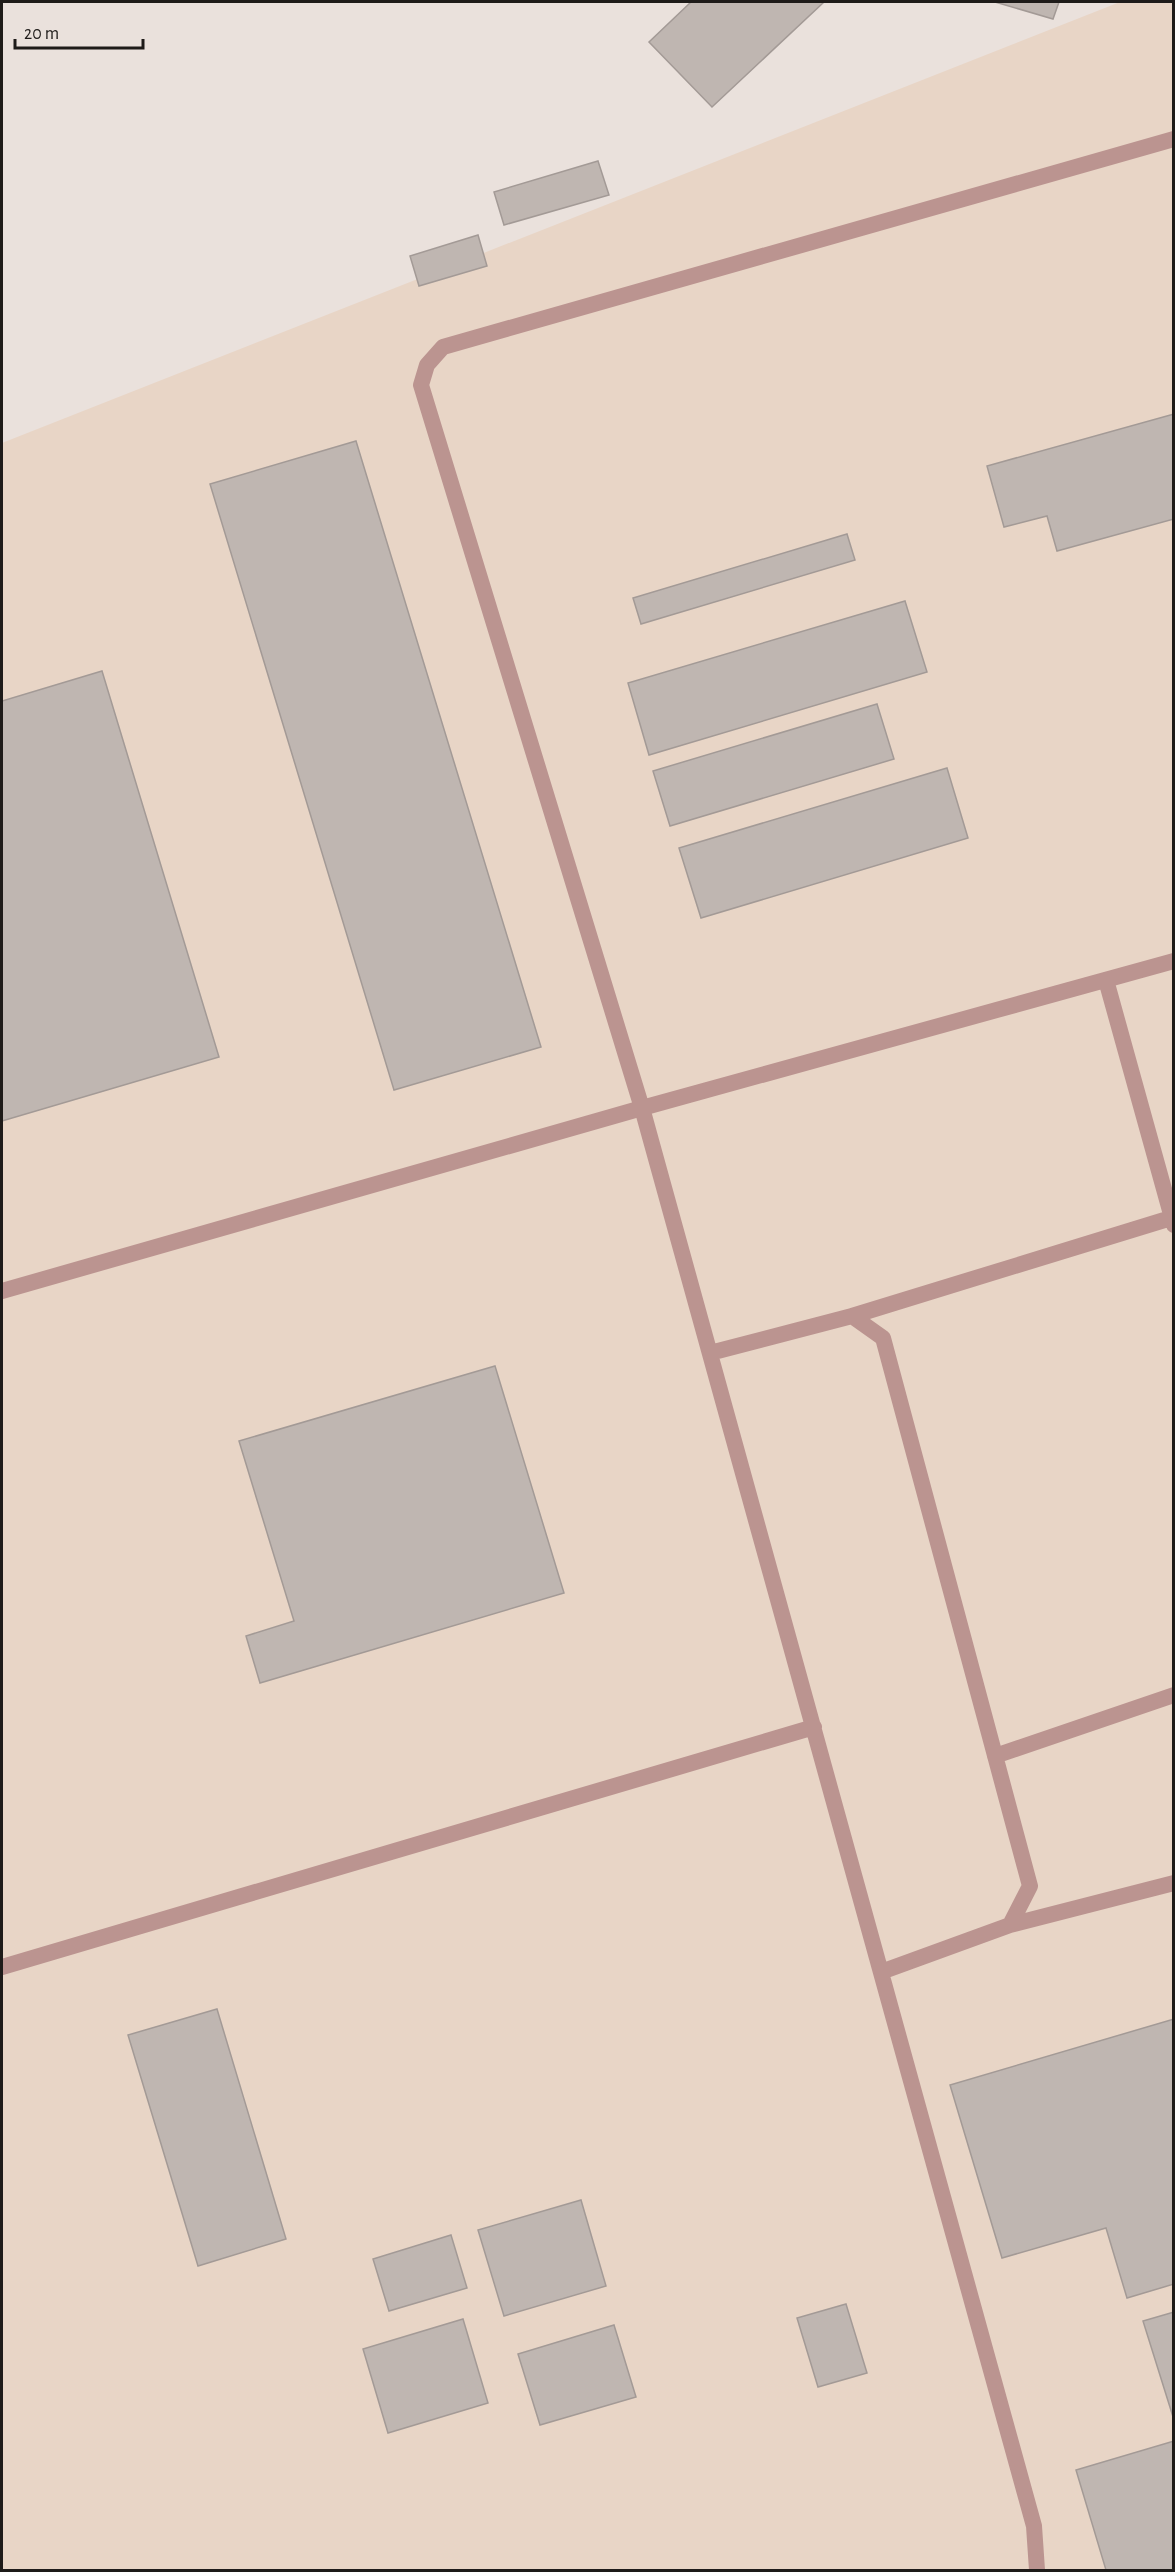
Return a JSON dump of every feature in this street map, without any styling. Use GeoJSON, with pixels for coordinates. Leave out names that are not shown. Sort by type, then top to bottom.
{"type":"FeatureCollection","features":[{"type":"Feature","properties":{"kind":"lane"},"geometry":{"type":"LineString","coordinates":[[1037,2571],[1034,2526],[642,1108],[422,385],[426,365],[443,347],[1173,139]]}},
{"type":"Feature","properties":{"kind":"lane"},"geometry":{"type":"LineString","coordinates":[[2,1291],[642,1108],[1173,961]]}},
{"type":"Feature","properties":{"kind":"lane"},"geometry":{"type":"LineString","coordinates":[[710,1353],[852,1316],[1172,1221],[1106,980]]}},
{"type":"Feature","properties":{"kind":"lane"},"geometry":{"type":"LineString","coordinates":[[852,1316],[883,1338],[1030,1886],[1010,1925]]}},
{"type":"Feature","properties":{"kind":"lane"},"geometry":{"type":"LineString","coordinates":[[994,1756],[1173,1695]]}},
{"type":"Feature","properties":{"kind":"lane"},"geometry":{"type":"LineString","coordinates":[[2,1967],[814,1727]]}},
{"type":"Feature","properties":{"kind":"lane"},"geometry":{"type":"LineString","coordinates":[[881,1972],[1010,1925],[1173,1883]]}},
{"type":"Feature","properties":{"kind":"shaded area"},"geometry":{"type":"Polygon","coordinates":[[[1120,2],[1173,2],[1173,2570],[2,2570],[2,443],[1120,2]]]}},
{"type":"Feature","properties":{"kind":"building"},"geometry":{"type":"Polygon","coordinates":[[[691,2],[824,2],[712,107],[649,42],[691,2]]]}},
{"type":"Feature","properties":{"kind":"building"},"geometry":{"type":"Polygon","coordinates":[[[995,2],[1059,2],[1053,19],[995,2]]]}},
{"type":"Feature","properties":{"kind":"building"},"geometry":{"type":"Polygon","coordinates":[[[598,161],[609,195],[504,225],[494,192],[598,161]]]}},
{"type":"Feature","properties":{"kind":"building"},"geometry":{"type":"Polygon","coordinates":[[[478,235],[487,266],[419,286],[410,256],[478,235]]]}},
{"type":"Feature","properties":{"kind":"building"},"geometry":{"type":"Polygon","coordinates":[[[1174,414],[1174,519],[1057,551],[1047,516],[1004,527],[987,466],[1174,414]]]}},
{"type":"Feature","properties":{"kind":"building"},"geometry":{"type":"Polygon","coordinates":[[[356,441],[541,1047],[394,1090],[210,484],[356,441]]]}},
{"type":"Feature","properties":{"kind":"building"},"geometry":{"type":"Polygon","coordinates":[[[847,534],[855,560],[641,624],[633,598],[847,534]]]}},
{"type":"Feature","properties":{"kind":"building"},"geometry":{"type":"Polygon","coordinates":[[[905,601],[927,672],[649,755],[628,683],[905,601]]]}},
{"type":"Feature","properties":{"kind":"building"},"geometry":{"type":"Polygon","coordinates":[[[102,671],[219,1057],[2,1121],[2,701],[102,671]]]}},
{"type":"Feature","properties":{"kind":"building"},"geometry":{"type":"Polygon","coordinates":[[[877,704],[894,759],[670,826],[653,771],[877,704]]]}},
{"type":"Feature","properties":{"kind":"building"},"geometry":{"type":"Polygon","coordinates":[[[947,768],[968,838],[701,918],[679,848],[947,768]]]}},
{"type":"Feature","properties":{"kind":"building"},"geometry":{"type":"Polygon","coordinates":[[[495,1366],[564,1593],[260,1683],[246,1636],[294,1621],[239,1441],[495,1366]]]}},
{"type":"Feature","properties":{"kind":"building"},"geometry":{"type":"Polygon","coordinates":[[[217,2009],[286,2239],[198,2266],[128,2035],[217,2009]]]}},
{"type":"Feature","properties":{"kind":"building"},"geometry":{"type":"Polygon","coordinates":[[[1174,2019],[1174,2284],[1127,2298],[1106,2228],[1002,2258],[950,2085],[1174,2019]]]}},
{"type":"Feature","properties":{"kind":"building"},"geometry":{"type":"Polygon","coordinates":[[[581,2200],[606,2286],[504,2316],[478,2230],[581,2200]]]}},
{"type":"Feature","properties":{"kind":"building"},"geometry":{"type":"Polygon","coordinates":[[[451,2235],[467,2288],[389,2311],[373,2259],[451,2235]]]}},
{"type":"Feature","properties":{"kind":"building"},"geometry":{"type":"Polygon","coordinates":[[[846,2304],[867,2373],[818,2387],[797,2318],[846,2304]]]}},
{"type":"Feature","properties":{"kind":"building"},"geometry":{"type":"Polygon","coordinates":[[[1174,2312],[1174,2420],[1143,2321],[1174,2312]]]}},
{"type":"Feature","properties":{"kind":"building"},"geometry":{"type":"Polygon","coordinates":[[[463,2319],[488,2403],[388,2433],[363,2349],[463,2319]]]}},
{"type":"Feature","properties":{"kind":"building"},"geometry":{"type":"Polygon","coordinates":[[[614,2325],[636,2397],[540,2425],[518,2354],[614,2325]]]}},
{"type":"Feature","properties":{"kind":"building"},"geometry":{"type":"Polygon","coordinates":[[[1174,2441],[1174,2570],[1106,2570],[1076,2470],[1174,2441]]]}}]}
